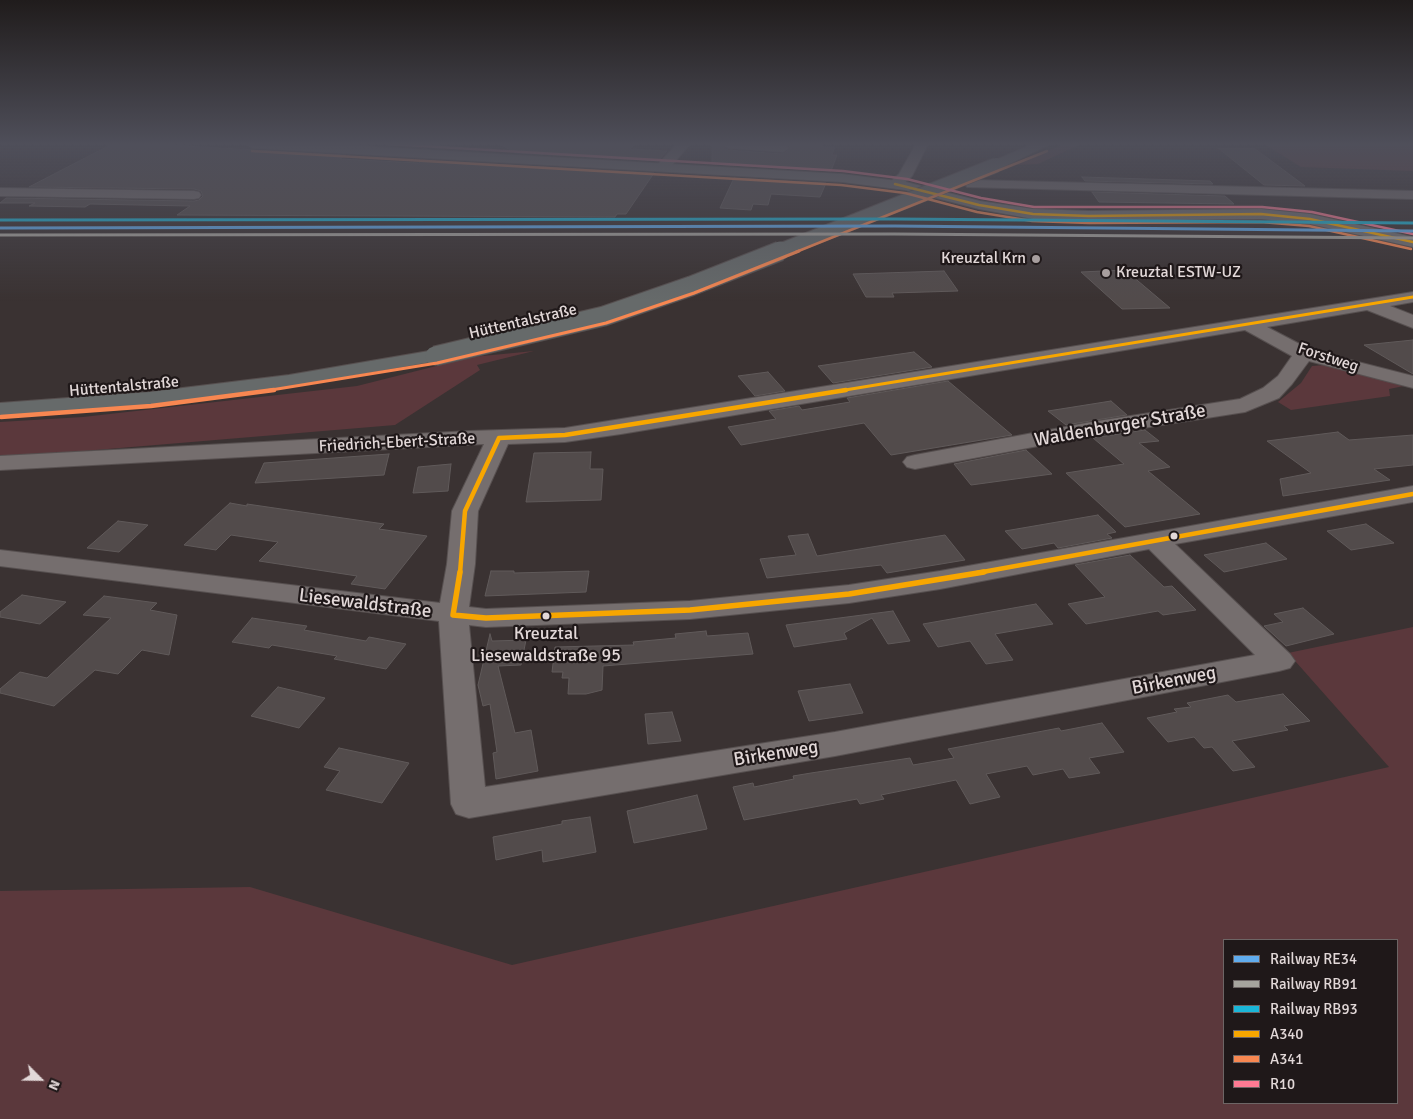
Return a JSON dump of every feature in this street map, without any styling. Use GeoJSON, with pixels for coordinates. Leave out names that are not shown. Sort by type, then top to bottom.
{"type":"FeatureCollection","features":[{"type":"Feature","properties":{"kind":"highway","name":"Hüttentalstraße"},"geometry":{"type":"LineString","coordinates":[[0,397],[155,385],[517,338],[604,316],[691,286],[907,196]]}},
{"type":"Feature","properties":{"kind":"highway","name":"Hüttentalstraße"},"geometry":{"type":"LineString","coordinates":[[0,410],[150,399],[289,381],[432,350]]}},
{"type":"Feature","properties":{"kind":"main road"},"geometry":{"type":"LineString","coordinates":[[943,196],[979,205],[1033,214],[1089,216],[1261,214],[1292,216],[1413,242]]}},
{"type":"Feature","properties":{"kind":"street"},"geometry":{"type":"LineString","coordinates":[[1292,216],[1290,212],[1293,208],[1304,204],[1413,203]]}},
{"type":"Feature","properties":{"kind":"street","name":"Friedrich-Ebert-Straße"},"geometry":{"type":"LineString","coordinates":[[0,463],[470,438],[566,435],[1413,297]]}},
{"type":"Feature","properties":{"kind":"street"},"geometry":{"type":"LineString","coordinates":[[1370,304],[1413,322]]}},
{"type":"Feature","properties":{"kind":"street","name":"Forstweg"},"geometry":{"type":"LineString","coordinates":[[1247,324],[1304,354],[1413,382]]}},
{"type":"Feature","properties":{"kind":"street","name":"Waldenburger Straße"},"geometry":{"type":"LineString","coordinates":[[915,462],[1092,429],[1245,405],[1271,393],[1285,380],[1304,354]]}},
{"type":"Feature","properties":{"kind":"street","name":"Birkenweg"},"geometry":{"type":"LineString","coordinates":[[499,438],[465,511],[461,564],[453,615],[469,804],[836,744],[1279,661],[1155,540]]}},
{"type":"Feature","properties":{"kind":"street","name":"Liesewaldstraße"},"geometry":{"type":"LineString","coordinates":[[0,558],[486,618],[690,610],[849,594],[940,580],[1413,494]]}},
{"type":"Feature","properties":{"kind":"shaded area"},"geometry":{"type":"Polygon","coordinates":[[[534,351],[477,365],[480,370],[395,425],[0,458],[0,422],[83,417],[357,386],[472,357],[534,351]]]}},
{"type":"Feature","properties":{"kind":"shaded area"},"geometry":{"type":"Polygon","coordinates":[[[1325,365],[1404,386],[1389,389],[1390,396],[1291,410],[1278,402],[1301,383],[1312,366],[1325,365]]]}},
{"type":"Feature","properties":{"kind":"shaded area"},"geometry":{"type":"Polygon","coordinates":[[[1413,627],[1413,1119],[0,1119],[0,891],[250,887],[512,965],[1389,767],[1288,653],[1413,627]]]}},
{"type":"Feature","properties":{"kind":"building"},"geometry":{"type":"Polygon","coordinates":[[[203,196],[638,196],[626,214],[617,214],[615,217],[177,215],[190,206],[90,204],[85,207],[29,206],[35,203],[0,203],[6,198],[199,200],[203,196]]]}},
{"type":"Feature","properties":{"kind":"building"},"geometry":{"type":"Polygon","coordinates":[[[725,196],[770,196],[768,205],[753,204],[751,210],[720,208],[725,196]]]}},
{"type":"Feature","properties":{"kind":"building"},"geometry":{"type":"Polygon","coordinates":[[[1095,196],[1225,196],[1234,204],[1099,202],[1095,196]]]}},
{"type":"Feature","properties":{"kind":"building"},"geometry":{"type":"Polygon","coordinates":[[[1125,270],[1170,308],[1122,309],[1081,272],[1125,270]]]}},
{"type":"Feature","properties":{"kind":"building"},"geometry":{"type":"Polygon","coordinates":[[[944,271],[958,291],[892,293],[894,297],[866,297],[853,274],[944,271]]]}},
{"type":"Feature","properties":{"kind":"building"},"geometry":{"type":"Polygon","coordinates":[[[1413,340],[1413,374],[1364,345],[1413,340]]]}},
{"type":"Feature","properties":{"kind":"building"},"geometry":{"type":"Polygon","coordinates":[[[914,352],[932,367],[833,383],[818,366],[914,352]]]}},
{"type":"Feature","properties":{"kind":"building"},"geometry":{"type":"Polygon","coordinates":[[[768,372],[785,391],[755,396],[738,376],[768,372]]]}},
{"type":"Feature","properties":{"kind":"building"},"geometry":{"type":"Polygon","coordinates":[[[948,381],[1012,435],[891,455],[864,423],[741,445],[728,427],[776,419],[769,411],[799,406],[802,410],[850,402],[847,398],[948,381]]]}},
{"type":"Feature","properties":{"kind":"building"},"geometry":{"type":"Polygon","coordinates":[[[1111,401],[1127,415],[1066,425],[1048,411],[1111,401]]]}},
{"type":"Feature","properties":{"kind":"building"},"geometry":{"type":"Polygon","coordinates":[[[1145,430],[1159,441],[1139,443],[1170,467],[1148,471],[1200,514],[1125,527],[1066,473],[1124,464],[1093,438],[1145,430]]]}},
{"type":"Feature","properties":{"kind":"building"},"geometry":{"type":"Polygon","coordinates":[[[1338,432],[1349,440],[1413,435],[1413,465],[1374,469],[1390,480],[1283,496],[1280,479],[1311,473],[1267,441],[1338,432]]]}},
{"type":"Feature","properties":{"kind":"building"},"geometry":{"type":"Polygon","coordinates":[[[1026,450],[1052,474],[971,485],[954,464],[1026,450]]]}},
{"type":"Feature","properties":{"kind":"building"},"geometry":{"type":"Polygon","coordinates":[[[591,452],[590,469],[603,469],[601,500],[526,502],[534,453],[591,452]]]}},
{"type":"Feature","properties":{"kind":"building"},"geometry":{"type":"Polygon","coordinates":[[[389,454],[384,475],[255,483],[264,463],[389,454]]]}},
{"type":"Feature","properties":{"kind":"building"},"geometry":{"type":"Polygon","coordinates":[[[451,464],[448,491],[413,493],[418,467],[451,464]]]}},
{"type":"Feature","properties":{"kind":"building"},"geometry":{"type":"Polygon","coordinates":[[[230,503],[384,524],[379,529],[427,536],[385,589],[351,584],[357,576],[259,561],[278,542],[231,535],[216,550],[184,545],[230,503]]]}},
{"type":"Feature","properties":{"kind":"building"},"geometry":{"type":"Polygon","coordinates":[[[1098,515],[1116,532],[1107,534],[1112,538],[1058,548],[1054,543],[1022,549],[1005,531],[1098,515]]]}},
{"type":"Feature","properties":{"kind":"building"},"geometry":{"type":"Polygon","coordinates":[[[118,521],[148,525],[119,552],[87,548],[118,521]]]}},
{"type":"Feature","properties":{"kind":"building"},"geometry":{"type":"Polygon","coordinates":[[[1366,524],[1394,543],[1351,550],[1327,531],[1366,524]]]}},
{"type":"Feature","properties":{"kind":"building"},"geometry":{"type":"Polygon","coordinates":[[[808,534],[817,556],[945,535],[965,560],[887,573],[881,565],[767,578],[760,559],[796,555],[788,536],[808,534]]]}},
{"type":"Feature","properties":{"kind":"building"},"geometry":{"type":"Polygon","coordinates":[[[1266,543],[1287,559],[1224,572],[1204,555],[1266,543]]]}},
{"type":"Feature","properties":{"kind":"building"},"geometry":{"type":"Polygon","coordinates":[[[1130,555],[1164,587],[1172,586],[1196,610],[1163,615],[1158,611],[1086,624],[1068,604],[1105,597],[1075,565],[1130,555]]]}},
{"type":"Feature","properties":{"kind":"building"},"geometry":{"type":"Polygon","coordinates":[[[491,571],[514,571],[514,573],[589,571],[586,592],[485,596],[491,571]]]}},
{"type":"Feature","properties":{"kind":"building"},"geometry":{"type":"Polygon","coordinates":[[[22,595],[66,602],[40,624],[0,617],[0,612],[22,595]]]}},
{"type":"Feature","properties":{"kind":"building"},"geometry":{"type":"Polygon","coordinates":[[[104,596],[157,603],[150,610],[177,615],[169,655],[142,650],[118,674],[95,670],[54,706],[0,693],[0,689],[20,672],[47,678],[111,618],[83,615],[104,596]]]}},
{"type":"Feature","properties":{"kind":"building"},"geometry":{"type":"Polygon","coordinates":[[[1036,604],[1053,624],[995,634],[1013,660],[986,664],[970,641],[938,647],[923,624],[1036,604]]]}},
{"type":"Feature","properties":{"kind":"building"},"geometry":{"type":"Polygon","coordinates":[[[1303,608],[1334,634],[1286,646],[1264,626],[1283,622],[1274,614],[1303,608]]]}},
{"type":"Feature","properties":{"kind":"building"},"geometry":{"type":"Polygon","coordinates":[[[893,611],[910,641],[888,644],[872,618],[844,633],[847,639],[794,647],[786,625],[893,611]]]}},
{"type":"Feature","properties":{"kind":"building"},"geometry":{"type":"Polygon","coordinates":[[[252,618],[307,626],[304,630],[366,641],[369,637],[406,644],[386,669],[334,659],[337,656],[272,645],[269,648],[232,642],[252,618]]]}},
{"type":"Feature","properties":{"kind":"building"},"geometry":{"type":"Polygon","coordinates":[[[706,631],[707,636],[748,633],[753,654],[603,666],[602,690],[586,694],[568,694],[569,678],[562,678],[563,672],[552,672],[555,647],[634,645],[633,642],[676,638],[675,634],[706,631]]]}},
{"type":"Feature","properties":{"kind":"building"},"geometry":{"type":"Polygon","coordinates":[[[490,634],[492,641],[526,640],[521,665],[498,666],[515,733],[531,730],[538,771],[496,779],[493,753],[497,752],[490,704],[483,706],[478,685],[490,634]]]}},
{"type":"Feature","properties":{"kind":"building"},"geometry":{"type":"Polygon","coordinates":[[[850,684],[863,713],[809,721],[798,691],[850,684]]]}},
{"type":"Feature","properties":{"kind":"building"},"geometry":{"type":"Polygon","coordinates":[[[278,687],[325,698],[299,728],[251,716],[278,687]]]}},
{"type":"Feature","properties":{"kind":"building"},"geometry":{"type":"Polygon","coordinates":[[[1283,694],[1310,721],[1284,726],[1288,730],[1232,741],[1255,767],[1233,771],[1212,747],[1204,748],[1194,737],[1168,742],[1147,718],[1177,712],[1174,709],[1191,707],[1187,703],[1228,695],[1236,702],[1283,694]]]}},
{"type":"Feature","properties":{"kind":"building"},"geometry":{"type":"Polygon","coordinates":[[[672,712],[681,741],[648,744],[645,714],[672,712]]]}},
{"type":"Feature","properties":{"kind":"building"},"geometry":{"type":"Polygon","coordinates":[[[1102,723],[1124,752],[1089,758],[1100,773],[1069,778],[1063,769],[1033,775],[1027,766],[986,774],[1000,797],[970,804],[956,780],[881,795],[884,799],[860,804],[857,799],[744,820],[733,787],[753,783],[754,787],[794,779],[793,776],[910,758],[913,765],[954,758],[948,749],[1059,728],[1061,731],[1102,723]]]}},
{"type":"Feature","properties":{"kind":"building"},"geometry":{"type":"Polygon","coordinates":[[[339,748],[409,763],[382,803],[326,790],[340,771],[324,767],[339,748]]]}},
{"type":"Feature","properties":{"kind":"building"},"geometry":{"type":"Polygon","coordinates":[[[697,795],[707,829],[634,843],[627,811],[697,795]]]}},
{"type":"Feature","properties":{"kind":"building"},"geometry":{"type":"Polygon","coordinates":[[[590,817],[596,852],[543,862],[542,850],[496,860],[493,837],[562,824],[562,821],[590,817]]]}},
{"type":"Feature","properties":{"kind":"rail line","name":"RB93"},"geometry":{"type":"LineString","coordinates":[[0,220],[894,219],[1413,223]]}},
{"type":"Feature","properties":{"kind":"rail line","name":"RE34"},"geometry":{"type":"LineString","coordinates":[[0,228],[894,226],[1413,231]]}},
{"type":"Feature","properties":{"kind":"rail line","name":"RB91"},"geometry":{"type":"LineString","coordinates":[[0,235],[894,234],[1413,238]]}},
{"type":"Feature","properties":{"kind":"transit line","name":"A341"},"geometry":{"type":"LineString","coordinates":[[917,196],[977,212],[1032,221],[1089,223],[1261,222],[1309,226],[1411,249]]}},
{"type":"Feature","properties":{"kind":"transit line","name":"A341"},"geometry":{"type":"LineString","coordinates":[[1,417],[151,406],[290,388],[437,363],[606,323],[694,293],[935,196]]}},
{"type":"Feature","properties":{"kind":"transit line","name":"A340"},"geometry":{"type":"LineString","coordinates":[[944,196],[979,205],[1033,214],[1089,216],[1261,214],[1310,219],[1413,242]]}},
{"type":"Feature","properties":{"kind":"transit line","name":"R10"},"geometry":{"type":"LineString","coordinates":[[974,196],[1034,207],[1262,207],[1312,212],[1413,234]]}},
{"type":"Feature","properties":{"kind":"transit line","name":"A340"},"geometry":{"type":"LineString","coordinates":[[1413,297],[621,427],[565,435],[499,438],[465,511],[461,564],[453,615],[486,618],[690,610],[849,594],[940,580],[1278,517],[1413,494]]}},
{"type":"Feature","properties":{"kind":"place","name":"Kreuztal Krn"},"geometry":{"type":"Point","coordinates":[1036,259]}},
{"type":"Feature","properties":{"kind":"place","name":"Kreuztal ESTW-UZ"},"geometry":{"type":"Point","coordinates":[1106,273]}},
{"type":"Feature","properties":{"kind":"place","name":"Kreuztal Liesewaldstraße 95"},"geometry":{"type":"Point","coordinates":[546,616]}}]}
